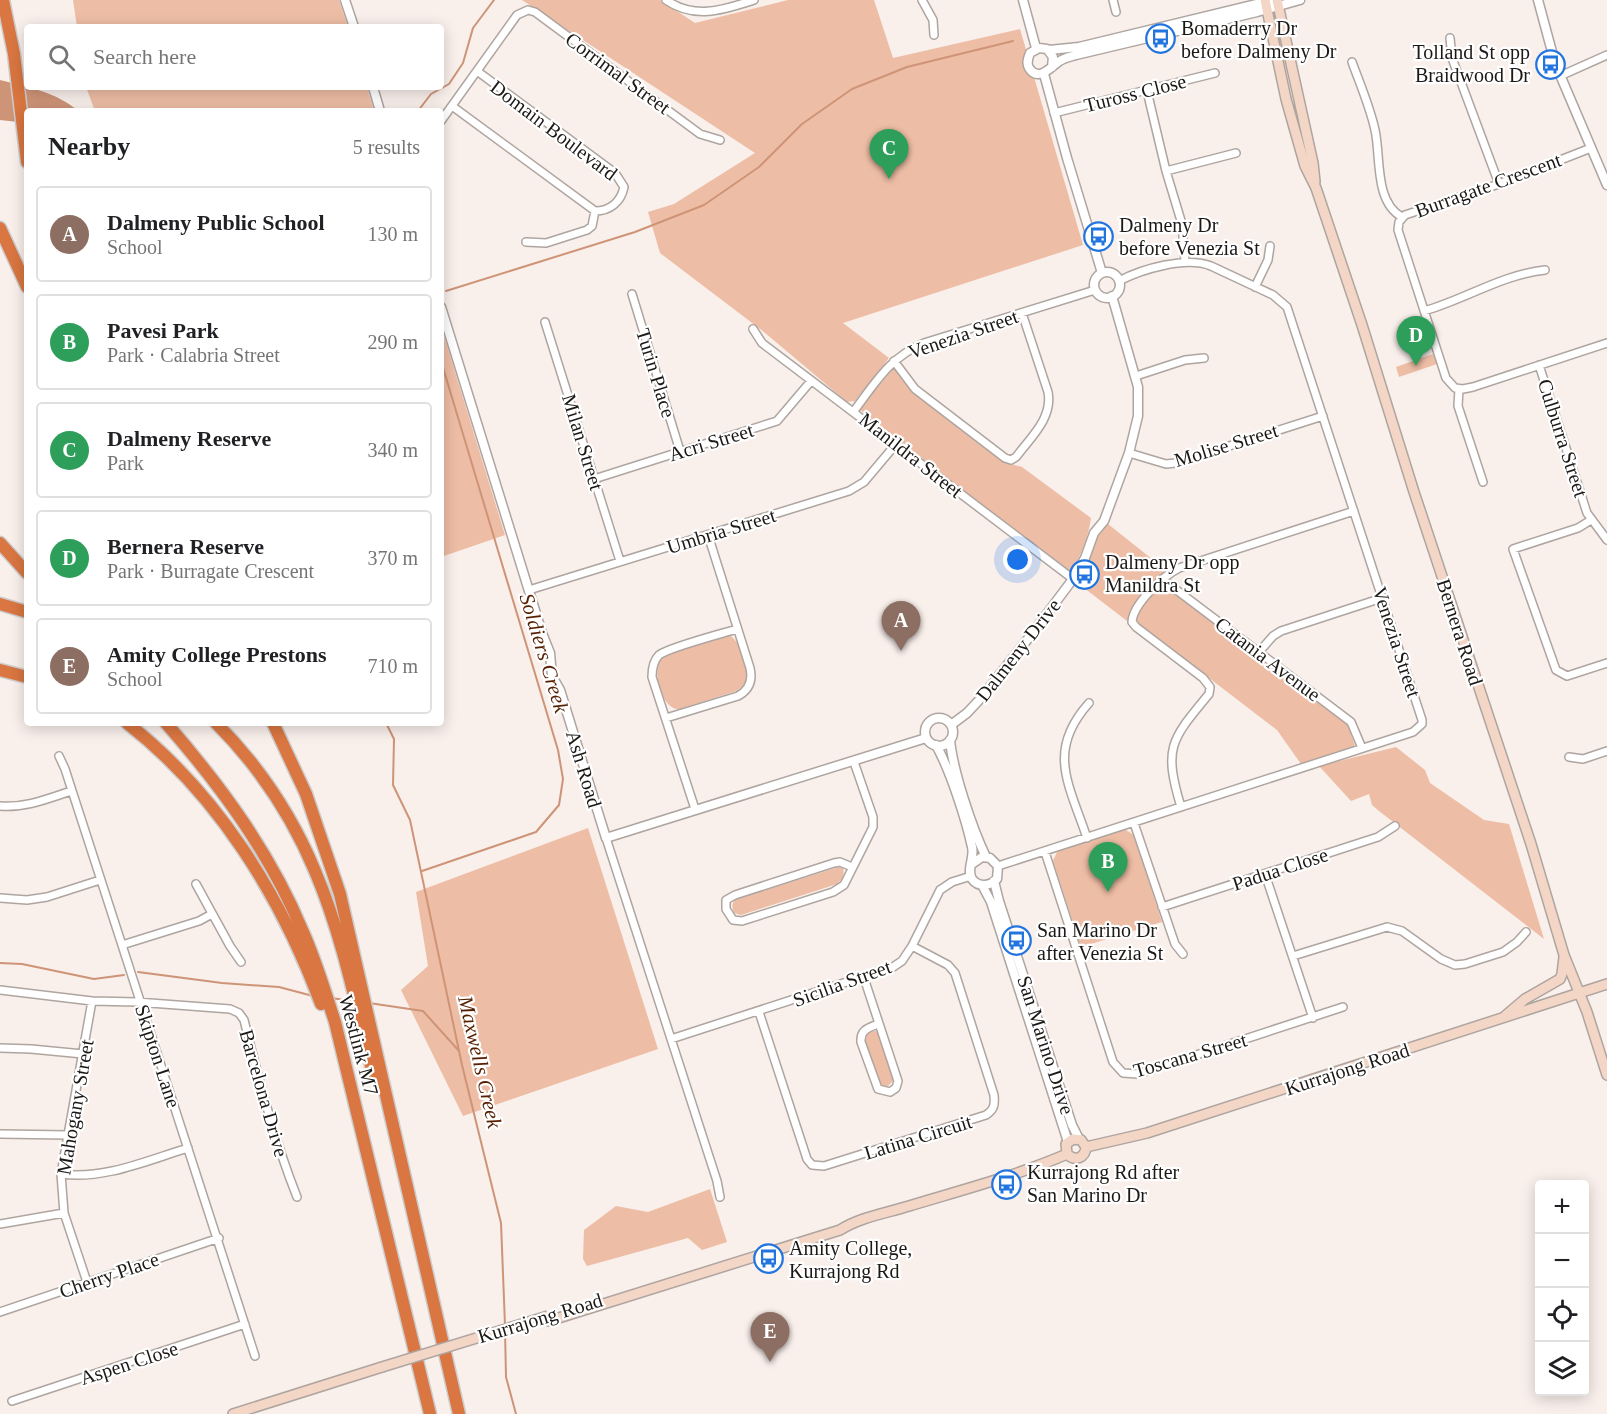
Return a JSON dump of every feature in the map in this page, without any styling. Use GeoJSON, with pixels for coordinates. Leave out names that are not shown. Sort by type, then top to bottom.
{"type":"FeatureCollection","features":[{"type":"Feature","properties":{"kind":"highway"},"geometry":{"type":"LineString","coordinates":[[3,0],[14,54],[24,140]]}},
{"type":"Feature","properties":{"kind":"highway"},"geometry":{"type":"LineString","coordinates":[[0,228],[24,280]]}},
{"type":"Feature","properties":{"kind":"highway"},"geometry":{"type":"LineString","coordinates":[[0,543],[24,570]]}},
{"type":"Feature","properties":{"kind":"highway"},"geometry":{"type":"LineString","coordinates":[[0,604],[24,611]]}},
{"type":"Feature","properties":{"kind":"highway"},"geometry":{"type":"LineString","coordinates":[[0,670],[24,676]]}},
{"type":"Feature","properties":{"kind":"highway"},"geometry":{"type":"LineString","coordinates":[[131,726],[181,770],[231,833],[275,903],[313,970]]}},
{"type":"Feature","properties":{"kind":"highway"},"geometry":{"type":"LineString","coordinates":[[168,726],[225,795],[266,858],[299,922],[332,1023],[393,1280],[411,1335],[430,1414]]}},
{"type":"Feature","properties":{"kind":"highway"},"geometry":{"type":"LineString","coordinates":[[219,726],[260,775],[298,836],[316,871],[353,973],[428,1293],[433,1303],[459,1414]]}},
{"type":"Feature","properties":{"kind":"highway","name":"Westlink M7"},"geometry":{"type":"LineString","coordinates":[[275,727],[306,794],[340,894],[353,973]]}},
{"type":"Feature","properties":{"kind":"main road","name":"Bernera Road"},"geometry":{"type":"LineString","coordinates":[[1271,3],[1313,163],[1316,188],[1500,756],[1531,844],[1564,955],[1580,993],[1607,1075]]}},
{"type":"Feature","properties":{"kind":"main road"},"geometry":{"type":"LineString","coordinates":[[1501,1020],[1525,999],[1560,979],[1564,955]]}},
{"type":"Feature","properties":{"kind":"main road","name":"Kurrajong Road"},"geometry":{"type":"LineString","coordinates":[[1086,1147],[1147,1133],[1607,984]]}},
{"type":"Feature","properties":{"kind":"main road"},"geometry":{"type":"LineString","coordinates":[[1073,1138],[1079,1138],[1084,1142],[1086,1147],[1084,1155],[1074,1159],[1067,1154],[1065,1149],[1068,1142],[1073,1138]]}},
{"type":"Feature","properties":{"kind":"main road","name":"Kurrajong Road"},"geometry":{"type":"LineString","coordinates":[[250,1414],[548,1318],[840,1230],[1036,1167],[1067,1154]]}},
{"type":"Feature","properties":{"kind":"main road","name":"Kurrajong Road"},"geometry":{"type":"LineString","coordinates":[[233,1414],[383,1370]]}},
{"type":"Feature","properties":{"kind":"street"},"geometry":{"type":"LineString","coordinates":[[345,0],[353,24]]}},
{"type":"Feature","properties":{"kind":"street"},"geometry":{"type":"LineString","coordinates":[[666,0],[684,9],[707,12],[754,0]]}},
{"type":"Feature","properties":{"kind":"street"},"geometry":{"type":"LineString","coordinates":[[921,0],[933,20],[934,35]]}},
{"type":"Feature","properties":{"kind":"street"},"geometry":{"type":"LineString","coordinates":[[1023,0],[1036,48]]}},
{"type":"Feature","properties":{"kind":"street"},"geometry":{"type":"LineString","coordinates":[[1113,0],[1116,12]]}},
{"type":"Feature","properties":{"kind":"street"},"geometry":{"type":"LineString","coordinates":[[1044,74],[1034,72],[1028,64],[1028,56],[1036,48],[1049,50],[1079,47],[1271,3],[1300,0]]}},
{"type":"Feature","properties":{"kind":"street"},"geometry":{"type":"LineString","coordinates":[[1538,0],[1560,76],[1607,185]]}},
{"type":"Feature","properties":{"kind":"street"},"geometry":{"type":"LineString","coordinates":[[1044,74],[1066,58],[1271,3]]}},
{"type":"Feature","properties":{"kind":"street","name":"Corrimal Street"},"geometry":{"type":"LineString","coordinates":[[477,71],[517,15],[524,10],[535,12],[700,134],[720,140]]}},
{"type":"Feature","properties":{"kind":"street"},"geometry":{"type":"LineString","coordinates":[[1450,38],[1452,58],[1499,184]]}},
{"type":"Feature","properties":{"kind":"street"},"geometry":{"type":"LineString","coordinates":[[1049,50],[1053,57],[1052,67]]}},
{"type":"Feature","properties":{"kind":"street"},"geometry":{"type":"LineString","coordinates":[[1560,76],[1607,55]]}},
{"type":"Feature","properties":{"kind":"street"},"geometry":{"type":"LineString","coordinates":[[1352,62],[1375,128],[1379,172],[1387,199],[1392,210],[1402,217]]}},
{"type":"Feature","properties":{"kind":"street"},"geometry":{"type":"LineString","coordinates":[[444,117],[477,71]]}},
{"type":"Feature","properties":{"kind":"street","name":"Domain Boulevard"},"geometry":{"type":"LineString","coordinates":[[452,106],[595,212],[608,209],[618,200],[624,187],[619,176],[477,71]]}},
{"type":"Feature","properties":{"kind":"street"},"geometry":{"type":"LineString","coordinates":[[1044,74],[1102,273]]}},
{"type":"Feature","properties":{"kind":"street","name":"Tuross Close"},"geometry":{"type":"LineString","coordinates":[[1054,113],[1215,74]]}},
{"type":"Feature","properties":{"kind":"street"},"geometry":{"type":"LineString","coordinates":[[373,90],[379,108]]}},
{"type":"Feature","properties":{"kind":"street"},"geometry":{"type":"LineString","coordinates":[[1147,91],[1166,171],[1182,224],[1185,261]]}},
{"type":"Feature","properties":{"kind":"street","name":"Burragate Crescent"},"geometry":{"type":"LineString","coordinates":[[1459,389],[1452,386],[1446,378],[1399,235],[1398,226],[1402,217],[1499,184],[1591,148]]}},
{"type":"Feature","properties":{"kind":"street"},"geometry":{"type":"LineString","coordinates":[[1166,171],[1236,153]]}},
{"type":"Feature","properties":{"kind":"street","name":"Domain Boulevard"},"geometry":{"type":"LineString","coordinates":[[526,242],[541,244],[587,230],[592,226],[595,212]]}},
{"type":"Feature","properties":{"kind":"street"},"geometry":{"type":"LineString","coordinates":[[1256,286],[1268,260],[1270,246]]}},
{"type":"Feature","properties":{"kind":"street","name":"Venezia Street"},"geometry":{"type":"LineString","coordinates":[[998,866],[1413,732],[1422,724],[1287,307],[1277,298],[1256,286],[1211,266],[1185,261],[1119,281]]}},
{"type":"Feature","properties":{"kind":"street"},"geometry":{"type":"LineString","coordinates":[[1424,311],[1453,302],[1483,286],[1523,273],[1545,270]]}},
{"type":"Feature","properties":{"kind":"street"},"geometry":{"type":"LineString","coordinates":[[1102,273],[1112,273],[1119,281],[1119,289],[1112,296],[1102,297],[1095,290],[1095,280],[1102,273]]}},
{"type":"Feature","properties":{"kind":"street","name":"Venezia Street"},"geometry":{"type":"LineString","coordinates":[[854,411],[894,361],[906,351],[924,343],[1095,290]]}},
{"type":"Feature","properties":{"kind":"street","name":"Turin Place"},"geometry":{"type":"LineString","coordinates":[[632,294],[681,451]]}},
{"type":"Feature","properties":{"kind":"street","name":"Dalmeny Drive"},"geometry":{"type":"LineString","coordinates":[[951,725],[967,713],[982,697],[1073,579],[1085,558],[1092,538],[1107,515],[1129,453],[1138,416],[1136,376],[1112,296]]}},
{"type":"Feature","properties":{"kind":"street"},"geometry":{"type":"LineString","coordinates":[[894,361],[918,392],[1005,458],[1011,460],[1017,457],[1043,421],[1049,402],[1048,392],[1022,313]]}},
{"type":"Feature","properties":{"kind":"street","name":"Ash Road"},"geometry":{"type":"LineString","coordinates":[[444,317],[542,633],[550,652],[552,676],[560,690],[717,1181],[720,1197]]}},
{"type":"Feature","properties":{"kind":"street","name":"Milan Street"},"geometry":{"type":"LineString","coordinates":[[545,322],[620,561]]}},
{"type":"Feature","properties":{"kind":"street","name":"Manildra Street"},"geometry":{"type":"LineString","coordinates":[[753,329],[762,343],[1073,579]]}},
{"type":"Feature","properties":{"kind":"street"},"geometry":{"type":"LineString","coordinates":[[1483,482],[1458,406],[1459,389],[1473,387],[1607,344]]}},
{"type":"Feature","properties":{"kind":"street"},"geometry":{"type":"LineString","coordinates":[[1136,376],[1185,360],[1204,358]]}},
{"type":"Feature","properties":{"kind":"street","name":"Culburra Street"},"geometry":{"type":"LineString","coordinates":[[1539,365],[1591,520],[1607,540]]}},
{"type":"Feature","properties":{"kind":"street","name":"Acri Street"},"geometry":{"type":"LineString","coordinates":[[594,478],[777,421],[811,381]]}},
{"type":"Feature","properties":{"kind":"street","name":"Molise Street"},"geometry":{"type":"LineString","coordinates":[[1129,453],[1166,464],[1176,463],[1323,416]]}},
{"type":"Feature","properties":{"kind":"street","name":"Umbria Street"},"geometry":{"type":"LineString","coordinates":[[529,590],[708,536],[859,486],[896,444]]}},
{"type":"Feature","properties":{"kind":"street"},"geometry":{"type":"LineString","coordinates":[[1181,807],[1171,770],[1173,748],[1182,727],[1209,694],[1209,684],[1136,627],[1132,622],[1135,612],[1162,579],[1179,568],[1354,511]]}},
{"type":"Feature","properties":{"kind":"street"},"geometry":{"type":"LineString","coordinates":[[1591,520],[1578,528],[1513,549],[1556,670],[1567,676],[1607,663]]}},
{"type":"Feature","properties":{"kind":"street"},"geometry":{"type":"LineString","coordinates":[[666,718],[738,696],[746,691],[750,683],[751,674],[708,536]]}},
{"type":"Feature","properties":{"kind":"street","name":"Catania Avenue"},"geometry":{"type":"LineString","coordinates":[[1162,579],[1351,722],[1362,748]]}},
{"type":"Feature","properties":{"kind":"street"},"geometry":{"type":"LineString","coordinates":[[1259,652],[1273,636],[1281,631],[1382,598]]}},
{"type":"Feature","properties":{"kind":"street"},"geometry":{"type":"LineString","coordinates":[[695,809],[652,677],[652,668],[655,660],[665,652],[737,629]]}},
{"type":"Feature","properties":{"kind":"street"},"geometry":{"type":"LineString","coordinates":[[1087,838],[1066,776],[1064,761],[1069,730],[1074,720],[1089,703]]}},
{"type":"Feature","properties":{"kind":"street"},"geometry":{"type":"LineString","coordinates":[[936,745],[944,745],[953,734],[951,725],[941,718],[932,719],[925,730],[926,738],[936,745],[946,767],[971,840],[973,851],[971,876],[975,882],[982,885],[994,881],[998,876],[998,866],[993,860],[986,857],[978,858],[972,864]]}},
{"type":"Feature","properties":{"kind":"street"},"geometry":{"type":"LineString","coordinates":[[606,838],[926,738]]}},
{"type":"Feature","properties":{"kind":"street"},"geometry":{"type":"LineString","coordinates":[[950,740],[952,760],[986,857]]}},
{"type":"Feature","properties":{"kind":"street"},"geometry":{"type":"LineString","coordinates":[[1569,758],[1583,759],[1607,751]]}},
{"type":"Feature","properties":{"kind":"street","name":"Skipton Lane"},"geometry":{"type":"LineString","coordinates":[[59,756],[219,1238],[255,1356]]}},
{"type":"Feature","properties":{"kind":"street"},"geometry":{"type":"LineString","coordinates":[[852,867],[840,862],[834,863],[735,895],[726,900],[726,909],[733,920],[742,921],[833,892],[844,885],[873,827],[873,818],[854,762]]}},
{"type":"Feature","properties":{"kind":"street"},"geometry":{"type":"LineString","coordinates":[[0,806],[33,804],[71,791]]}},
{"type":"Feature","properties":{"kind":"street"},"geometry":{"type":"LineString","coordinates":[[1134,823],[1174,944],[1184,954]]}},
{"type":"Feature","properties":{"kind":"street","name":"Padua Close"},"geometry":{"type":"LineString","coordinates":[[1162,907],[1378,837],[1395,826]]}},
{"type":"Feature","properties":{"kind":"street","name":"Toscana Street"},"geometry":{"type":"LineString","coordinates":[[1045,852],[1113,1062],[1123,1073],[1138,1074],[1343,1007]]}},
{"type":"Feature","properties":{"kind":"street"},"geometry":{"type":"LineString","coordinates":[[1266,874],[1313,1018]]}},
{"type":"Feature","properties":{"kind":"street","name":"Sicilia Street"},"geometry":{"type":"LineString","coordinates":[[671,1039],[893,967],[902,961],[912,946],[940,890],[952,882],[971,876]]}},
{"type":"Feature","properties":{"kind":"street"},"geometry":{"type":"LineString","coordinates":[[0,898],[27,900],[46,897],[100,880]]}},
{"type":"Feature","properties":{"kind":"street","name":"San Marino Drive"},"geometry":{"type":"LineString","coordinates":[[994,881],[1051,1062],[1072,1125],[1079,1138]]}},
{"type":"Feature","properties":{"kind":"street"},"geometry":{"type":"LineString","coordinates":[[196,884],[242,962]]}},
{"type":"Feature","properties":{"kind":"street","name":"San Marino Drive"},"geometry":{"type":"LineString","coordinates":[[982,885],[991,903],[1068,1142]]}},
{"type":"Feature","properties":{"kind":"street"},"geometry":{"type":"LineString","coordinates":[[122,945],[199,921],[212,914]]}},
{"type":"Feature","properties":{"kind":"street"},"geometry":{"type":"LineString","coordinates":[[1293,956],[1387,927],[1402,931],[1447,963],[1461,965],[1503,952],[1526,932]]}},
{"type":"Feature","properties":{"kind":"street","name":"Latina Circuit"},"geometry":{"type":"LineString","coordinates":[[759,1012],[807,1159],[812,1165],[824,1166],[986,1115],[992,1112],[995,1105],[994,1095],[955,973],[948,965],[912,946]]}},
{"type":"Feature","properties":{"kind":"street"},"geometry":{"type":"LineString","coordinates":[[864,978],[898,1081],[896,1088],[890,1092],[878,1089],[861,1042],[863,1031],[878,1024]]}},
{"type":"Feature","properties":{"kind":"street","name":"Barcelona Drive"},"geometry":{"type":"LineString","coordinates":[[0,990],[92,1001],[141,1002],[230,1009],[239,1013],[244,1020],[264,1101],[287,1174],[297,1197]]}},
{"type":"Feature","properties":{"kind":"street","name":"Mahogany Street"},"geometry":{"type":"LineString","coordinates":[[87,1282],[64,1213],[61,1174],[92,1001]]}},
{"type":"Feature","properties":{"kind":"street"},"geometry":{"type":"LineString","coordinates":[[0,1048],[83,1054]]}},
{"type":"Feature","properties":{"kind":"street"},"geometry":{"type":"LineString","coordinates":[[0,1134],[68,1135]]}},
{"type":"Feature","properties":{"kind":"street"},"geometry":{"type":"LineString","coordinates":[[61,1174],[106,1172],[188,1148]]}},
{"type":"Feature","properties":{"kind":"street"},"geometry":{"type":"LineString","coordinates":[[0,1224],[64,1213]]}},
{"type":"Feature","properties":{"kind":"street","name":"Cherry Place"},"geometry":{"type":"LineString","coordinates":[[0,1312],[219,1238]]}},
{"type":"Feature","properties":{"kind":"street","name":"Aspen Close"},"geometry":{"type":"LineString","coordinates":[[12,1401],[245,1324]]}},
{"type":"Feature","properties":{"kind":"shaded area"},"geometry":{"type":"Polygon","coordinates":[[[73,0],[339,0],[347,24],[77,24],[73,0]]]}},
{"type":"Feature","properties":{"kind":"shaded area"},"geometry":{"type":"Polygon","coordinates":[[[522,0],[660,0],[695,23],[788,0],[874,0],[893,58],[1020,29],[1083,245],[843,323],[889,358],[855,401],[847,402],[764,332],[660,253],[648,212],[674,204],[755,153],[522,0]]]}},
{"type":"Feature","properties":{"kind":"shaded area"},"geometry":{"type":"Polygon","coordinates":[[[0,80],[24,86],[24,90],[37,90],[51,95],[75,108],[24,108],[24,123],[0,120],[0,80]]]}},
{"type":"Feature","properties":{"kind":"shaded area"},"geometry":{"type":"Polygon","coordinates":[[[87,90],[368,90],[373,108],[94,108],[87,90]]]}},
{"type":"Feature","properties":{"kind":"shaded area"},"geometry":{"type":"Polygon","coordinates":[[[444,336],[505,535],[444,556],[444,336]]]}},
{"type":"Feature","properties":{"kind":"shaded area"},"geometry":{"type":"Polygon","coordinates":[[[1433,354],[1437,364],[1399,377],[1396,367],[1433,354]]]}},
{"type":"Feature","properties":{"kind":"shaded area"},"geometry":{"type":"Polygon","coordinates":[[[894,368],[914,393],[1011,464],[1022,467],[1091,518],[1084,547],[1070,573],[859,409],[894,368]]]}},
{"type":"Feature","properties":{"kind":"shaded area"},"geometry":{"type":"Polygon","coordinates":[[[1108,524],[1167,571],[1159,576],[1127,621],[1075,581],[1097,538],[1108,524]]]}},
{"type":"Feature","properties":{"kind":"shaded area"},"geometry":{"type":"Polygon","coordinates":[[[1163,582],[1348,725],[1355,746],[1301,764],[1277,730],[1136,622],[1139,611],[1146,600],[1163,582]]]}},
{"type":"Feature","properties":{"kind":"shaded area"},"geometry":{"type":"Polygon","coordinates":[[[729,635],[741,649],[746,662],[747,675],[743,685],[736,691],[680,709],[668,704],[658,682],[657,673],[660,661],[672,652],[729,635]]]}},
{"type":"Feature","properties":{"kind":"shaded area"},"geometry":{"type":"Polygon","coordinates":[[[1396,747],[1425,770],[1430,783],[1484,820],[1509,824],[1544,939],[1379,811],[1372,805],[1369,794],[1351,801],[1319,766],[1396,747]]]}},
{"type":"Feature","properties":{"kind":"shaded area"},"geometry":{"type":"Polygon","coordinates":[[[588,828],[658,1049],[463,1116],[401,990],[428,966],[416,892],[588,828]]]}},
{"type":"Feature","properties":{"kind":"shaded area"},"geometry":{"type":"Polygon","coordinates":[[[1124,829],[1134,835],[1162,922],[1081,947],[1053,861],[1057,852],[1124,829]]]}},
{"type":"Feature","properties":{"kind":"shaded area"},"geometry":{"type":"Polygon","coordinates":[[[839,867],[843,868],[844,873],[837,884],[741,915],[734,913],[732,906],[736,899],[839,867]]]}},
{"type":"Feature","properties":{"kind":"shaded area"},"geometry":{"type":"Polygon","coordinates":[[[876,1031],[880,1036],[893,1077],[893,1081],[887,1087],[881,1086],[878,1081],[865,1041],[865,1034],[876,1031]]]}},
{"type":"Feature","properties":{"kind":"shaded area"},"geometry":{"type":"Polygon","coordinates":[[[710,1189],[727,1242],[702,1250],[688,1238],[587,1266],[583,1259],[584,1230],[616,1206],[648,1212],[710,1189]]]}},
{"type":"Feature","properties":{"kind":"waterway","name":"Soldiers Creek"},"geometry":{"type":"LineString","coordinates":[[444,87],[449,84],[463,63],[473,28],[494,0]]}},
{"type":"Feature","properties":{"kind":"waterway"},"geometry":{"type":"LineString","coordinates":[[446,291],[635,232],[704,205],[759,167],[802,124],[852,89],[907,67],[1013,41]]}},
{"type":"Feature","properties":{"kind":"waterway","name":"Soldiers Creek"},"geometry":{"type":"LineString","coordinates":[[420,108],[431,94],[438,90]]}},
{"type":"Feature","properties":{"kind":"waterway","name":"Soldiers Creek"},"geometry":{"type":"LineString","coordinates":[[422,871],[536,832],[559,805],[563,779],[558,750],[444,371]]}},
{"type":"Feature","properties":{"kind":"waterway","name":"Maxwells Creek"},"geometry":{"type":"LineString","coordinates":[[388,726],[394,739],[393,785],[410,820],[462,1065],[501,1223],[505,1325]]}},
{"type":"Feature","properties":{"kind":"waterway"},"geometry":{"type":"LineString","coordinates":[[0,963],[22,964],[94,979],[124,975]]}},
{"type":"Feature","properties":{"kind":"waterway"},"geometry":{"type":"LineString","coordinates":[[138,972],[222,983],[279,987],[313,996]]}},
{"type":"Feature","properties":{"kind":"waterway"},"geometry":{"type":"LineString","coordinates":[[331,998],[352,1001]]}},
{"type":"Feature","properties":{"kind":"waterway"},"geometry":{"type":"LineString","coordinates":[[369,1003],[423,1011],[459,1051]]}},
{"type":"Feature","properties":{"kind":"waterway","name":"Maxwells Creek"},"geometry":{"type":"LineString","coordinates":[[505,1331],[506,1377],[516,1414]]}},
{"type":"Feature","properties":{"kind":"place","name":"Bomaderry Dr before Dalmeny Dr"},"geometry":{"type":"Point","coordinates":[1160,39]}},
{"type":"Feature","properties":{"kind":"place","name":"Tolland St opp Braidwood Dr"},"geometry":{"type":"Point","coordinates":[1551,64]}},
{"type":"Feature","properties":{"kind":"place","name":"Dalmeny Reserve"},"geometry":{"type":"Point","coordinates":[889,179]}},
{"type":"Feature","properties":{"kind":"place","name":"Dalmeny Dr before Venezia St"},"geometry":{"type":"Point","coordinates":[1098,236]}},
{"type":"Feature","properties":{"kind":"place","name":"Bernera Reserve"},"geometry":{"type":"Point","coordinates":[1416,366]}},
{"type":"Feature","properties":{"kind":"place","name":"Dalmeny Dr opp Manildra St"},"geometry":{"type":"Point","coordinates":[1084,574]}},
{"type":"Feature","properties":{"kind":"place","name":"Dalmeny Public School"},"geometry":{"type":"Point","coordinates":[901,651]}},
{"type":"Feature","properties":{"kind":"place","name":"Pavesi Park"},"geometry":{"type":"Point","coordinates":[1108,892]}},
{"type":"Feature","properties":{"kind":"place","name":"San Marino Dr after Venezia St"},"geometry":{"type":"Point","coordinates":[1016,941]}},
{"type":"Feature","properties":{"kind":"place","name":"Kurrajong Rd after San Marino Dr"},"geometry":{"type":"Point","coordinates":[1006,1184]}},
{"type":"Feature","properties":{"kind":"place","name":"Amity College, Kurrajong Rd"},"geometry":{"type":"Point","coordinates":[768,1259]}},
{"type":"Feature","properties":{"kind":"place","name":"Amity College Prestons"},"geometry":{"type":"Point","coordinates":[770,1362]}}]}
